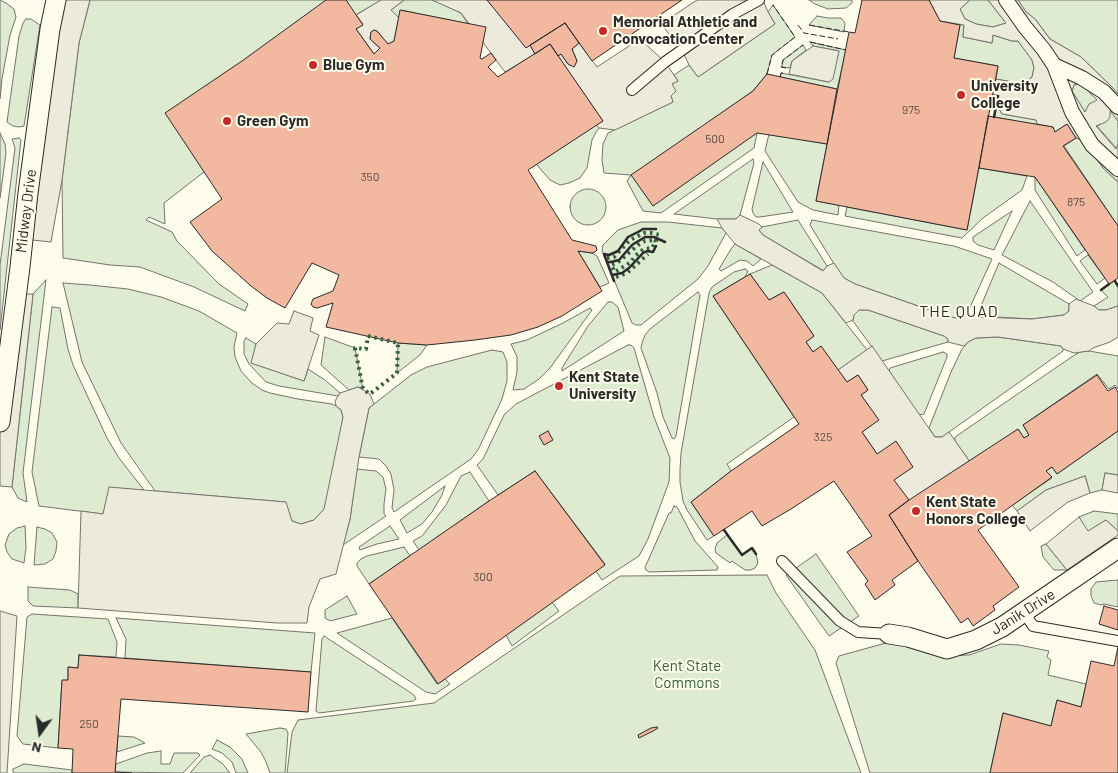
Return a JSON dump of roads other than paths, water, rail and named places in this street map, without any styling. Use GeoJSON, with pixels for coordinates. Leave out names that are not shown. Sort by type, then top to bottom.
{"type":"FeatureCollection","features":[{"type":"Feature","properties":{"kind":"street","name":"Midway Drive"},"geometry":{"type":"LineString","coordinates":[[0,422],[28,194],[50,29],[56,0]]}},
{"type":"Feature","properties":{"kind":"street"},"geometry":{"type":"LineString","coordinates":[[1006,0],[1024,27],[1054,65],[1072,112],[1092,145],[1118,169]]}},
{"type":"Feature","properties":{"kind":"street"},"geometry":{"type":"LineString","coordinates":[[1054,65],[1082,78],[1104,92],[1118,108]]}},
{"type":"Feature","properties":{"kind":"street","name":"Janik Drive"},"geometry":{"type":"LineString","coordinates":[[890,634],[908,637],[947,649],[976,640],[1002,627],[1118,548]]}},
{"type":"Feature","properties":{"kind":"lane"},"geometry":{"type":"LineString","coordinates":[[632,90],[665,62],[733,14],[758,0]]}},
{"type":"Feature","properties":{"kind":"lane"},"geometry":{"type":"LineString","coordinates":[[782,561],[840,621],[858,632],[890,634]]}},
{"type":"Feature","properties":{"kind":"lane"},"geometry":{"type":"LineString","coordinates":[[1024,612],[1033,626],[1118,641]]}},
{"type":"Feature","properties":{"kind":"place","name":"Memorial Athletic and Convocation Center"},"geometry":{"type":"Point","coordinates":[603,31]}},
{"type":"Feature","properties":{"kind":"place","name":"Blue Gym"},"geometry":{"type":"Point","coordinates":[313,65]}},
{"type":"Feature","properties":{"kind":"place","name":"University College"},"geometry":{"type":"Point","coordinates":[961,95]}},
{"type":"Feature","properties":{"kind":"place","name":"Green Gym"},"geometry":{"type":"Point","coordinates":[227,121]}},
{"type":"Feature","properties":{"kind":"place","name":"Kent State University"},"geometry":{"type":"Point","coordinates":[559,386]}},
{"type":"Feature","properties":{"kind":"place","name":"Kent State Honors College"},"geometry":{"type":"Point","coordinates":[916,511]}},
{"type":"Feature","properties":{"kind":"district","name":"THE QUAD"},"geometry":{"type":"Point","coordinates":[959,312]}},
{"type":"Feature","properties":{"kind":"park label","name":"Kent State Commons"},"geometry":{"type":"Point","coordinates":[687,674]}}]}
